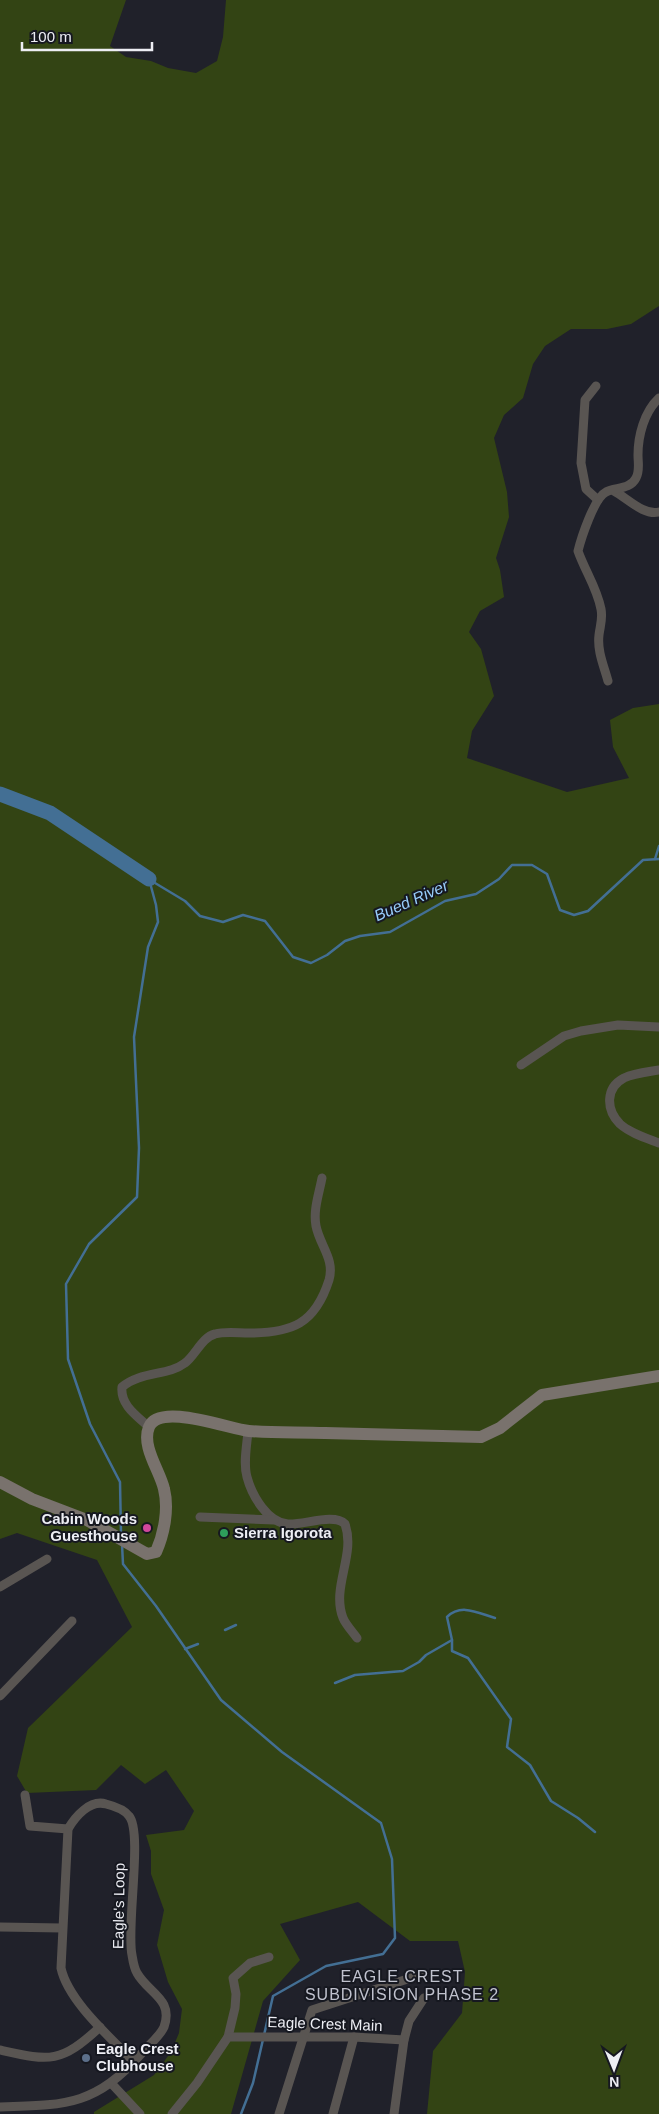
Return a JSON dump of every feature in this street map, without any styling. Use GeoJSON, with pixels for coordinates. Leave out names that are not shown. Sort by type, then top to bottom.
{"type":"FeatureCollection","features":[{"type":"Feature","properties":{"kind":"main road"},"geometry":{"type":"LineString","coordinates":[[0,1482],[14,1491],[87,1520],[147,1554],[153,1554],[156,1552],[163,1531],[166,1506],[164,1489],[151,1456],[148,1436],[149,1427],[154,1420],[166,1416],[189,1418],[248,1431],[481,1437],[500,1428],[542,1395],[659,1376]]}},
{"type":"Feature","properties":{"kind":"street"},"geometry":{"type":"LineString","coordinates":[[596,386],[585,400],[581,463],[586,489],[598,500]]}},
{"type":"Feature","properties":{"kind":"street"},"geometry":{"type":"LineString","coordinates":[[608,681],[600,654],[601,610],[591,579],[578,552],[585,529],[598,500],[606,492],[614,491],[634,482],[637,477],[638,450],[643,425],[652,405],[659,398]]}},
{"type":"Feature","properties":{"kind":"street"},"geometry":{"type":"LineString","coordinates":[[614,491],[644,510],[654,513],[659,512]]}},
{"type":"Feature","properties":{"kind":"street"},"geometry":{"type":"LineString","coordinates":[[521,1065],[564,1036],[581,1031],[629,1025],[646,1028],[659,1027]]}},
{"type":"Feature","properties":{"kind":"street"},"geometry":{"type":"LineString","coordinates":[[659,1070],[624,1078],[615,1085],[610,1095],[609,1107],[613,1116],[622,1125],[659,1143]]}},
{"type":"Feature","properties":{"kind":"street"},"geometry":{"type":"LineString","coordinates":[[149,1427],[125,1404],[121,1394],[122,1387],[130,1380],[178,1367],[186,1363],[210,1336],[215,1334],[279,1332],[290,1329],[309,1318],[316,1308],[331,1271],[331,1262],[316,1228],[315,1216],[322,1178]]}},
{"type":"Feature","properties":{"kind":"street"},"geometry":{"type":"LineString","coordinates":[[248,1431],[246,1476],[254,1494],[274,1520]]}},
{"type":"Feature","properties":{"kind":"street"},"geometry":{"type":"LineString","coordinates":[[200,1517],[274,1520],[287,1524],[337,1519],[345,1524],[348,1549],[340,1585],[340,1605],[346,1624],[356,1638]]}},
{"type":"Feature","properties":{"kind":"street"},"geometry":{"type":"LineString","coordinates":[[0,1587],[47,1559]]}},
{"type":"Feature","properties":{"kind":"street"},"geometry":{"type":"LineString","coordinates":[[0,1696],[72,1621]]}},
{"type":"Feature","properties":{"kind":"street"},"geometry":{"type":"LineString","coordinates":[[25,1795],[30,1826],[68,1829],[62,1928],[61,1968],[63,1978],[100,2027],[134,2062]]}},
{"type":"Feature","properties":{"kind":"street","name":"Eagle's Loop"},"geometry":{"type":"LineString","coordinates":[[0,2107],[70,2103],[92,2095],[134,2062],[163,2030],[167,2016],[158,1995],[137,1973],[131,1954],[134,1850],[132,1822],[129,1816],[116,1806],[103,1802],[94,1803],[74,1819],[68,1829]]}},
{"type":"Feature","properties":{"kind":"street"},"geometry":{"type":"LineString","coordinates":[[0,1926],[62,1928]]}},
{"type":"Feature","properties":{"kind":"street"},"geometry":{"type":"LineString","coordinates":[[172,2114],[197,2083],[228,2037],[235,2008],[236,1994],[233,1978],[250,1963],[269,1956]]}},
{"type":"Feature","properties":{"kind":"street"},"geometry":{"type":"LineString","coordinates":[[279,2114],[312,2010],[423,1974]]}},
{"type":"Feature","properties":{"kind":"street"},"geometry":{"type":"LineString","coordinates":[[394,2114],[408,2021],[424,1998]]}},
{"type":"Feature","properties":{"kind":"street"},"geometry":{"type":"LineString","coordinates":[[0,2050],[37,2058],[54,2058],[77,2046],[100,2027]]}},
{"type":"Feature","properties":{"kind":"street","name":"Eagle Crest Main"},"geometry":{"type":"LineString","coordinates":[[228,2037],[354,2037],[404,2040]]}},
{"type":"Feature","properties":{"kind":"street"},"geometry":{"type":"LineString","coordinates":[[333,2114],[354,2037]]}},
{"type":"Feature","properties":{"kind":"street"},"geometry":{"type":"LineString","coordinates":[[110,2082],[140,2114]]}},
{"type":"Feature","properties":{"kind":"green space"},"geometry":{"type":"Polygon","coordinates":[[[0,0],[126,0],[110,46],[126,57],[151,61],[168,68],[196,73],[217,61],[223,37],[226,0],[659,0],[659,306],[631,324],[607,329],[571,329],[545,346],[533,364],[523,398],[504,415],[494,438],[507,492],[509,517],[496,558],[500,570],[504,597],[480,611],[469,632],[481,649],[494,696],[472,731],[467,758],[567,792],[629,778],[613,747],[610,720],[633,708],[659,704],[659,2114],[427,2114],[433,2051],[462,2013],[465,1972],[458,1941],[410,1941],[358,1902],[280,1924],[300,1960],[263,2001],[231,2114],[94,2114],[94,2112],[154,2075],[171,2052],[179,2033],[182,2009],[168,1982],[157,1945],[164,1910],[151,1874],[151,1851],[146,1835],[184,1830],[194,1811],[166,1770],[145,1784],[121,1765],[96,1790],[27,1793],[17,1776],[28,1728],[132,1627],[97,1560],[17,1533],[0,1539],[0,0]]]}},
{"type":"Feature","properties":{"kind":"waterway","name":"Bued River"},"geometry":{"type":"LineString","coordinates":[[0,794],[50,813],[149,879]]}},
{"type":"Feature","properties":{"kind":"waterway"},"geometry":{"type":"LineString","coordinates":[[655,859],[659,846]]}},
{"type":"Feature","properties":{"kind":"waterway","name":"Bued River"},"geometry":{"type":"LineString","coordinates":[[150,880],[185,901],[200,916],[223,922],[243,915],[265,921],[293,957],[311,963],[327,955],[345,941],[360,936],[390,932],[445,901],[476,894],[499,879],[512,865],[532,865],[547,874],[560,910],[574,915],[588,911],[643,860],[659,859]]}},
{"type":"Feature","properties":{"kind":"waterway"},"geometry":{"type":"LineString","coordinates":[[121,1533],[120,1482],[90,1424],[68,1359],[66,1284],[89,1244],[137,1197],[139,1148],[134,1037],[148,947],[158,922],[156,905],[149,879]]}},
{"type":"Feature","properties":{"kind":"waterway"},"geometry":{"type":"LineString","coordinates":[[122,1544],[123,1564],[156,1606],[221,1700],[282,1752],[381,1823],[392,1859],[395,1938],[383,1954],[326,1966],[273,1996],[253,2083],[241,2114]]}},
{"type":"Feature","properties":{"kind":"waterway"},"geometry":{"type":"LineString","coordinates":[[335,1683],[355,1675],[403,1671],[419,1662],[426,1655],[452,1640],[447,1617],[452,1613],[470,1610],[495,1618]]}},
{"type":"Feature","properties":{"kind":"waterway"},"geometry":{"type":"LineString","coordinates":[[225,1630],[236,1625]]}},
{"type":"Feature","properties":{"kind":"waterway"},"geometry":{"type":"LineString","coordinates":[[452,1640],[452,1651],[468,1658],[511,1719],[507,1747],[530,1765],[551,1801],[578,1818],[595,1832]]}},
{"type":"Feature","properties":{"kind":"waterway"},"geometry":{"type":"LineString","coordinates":[[185,1649],[198,1644]]}},
{"type":"Feature","properties":{"kind":"place","name":"Cabin Woods Guesthouse"},"geometry":{"type":"Point","coordinates":[147,1528]}},
{"type":"Feature","properties":{"kind":"place","name":"Sierra Igorota"},"geometry":{"type":"Point","coordinates":[224,1533]}},
{"type":"Feature","properties":{"kind":"place","name":"Eagle Crest Clubhouse"},"geometry":{"type":"Point","coordinates":[86,2058]}},
{"type":"Feature","properties":{"kind":"district","name":"EAGLE CREST SUBDIVISION PHASE 2"},"geometry":{"type":"Point","coordinates":[402,1985]}}]}
